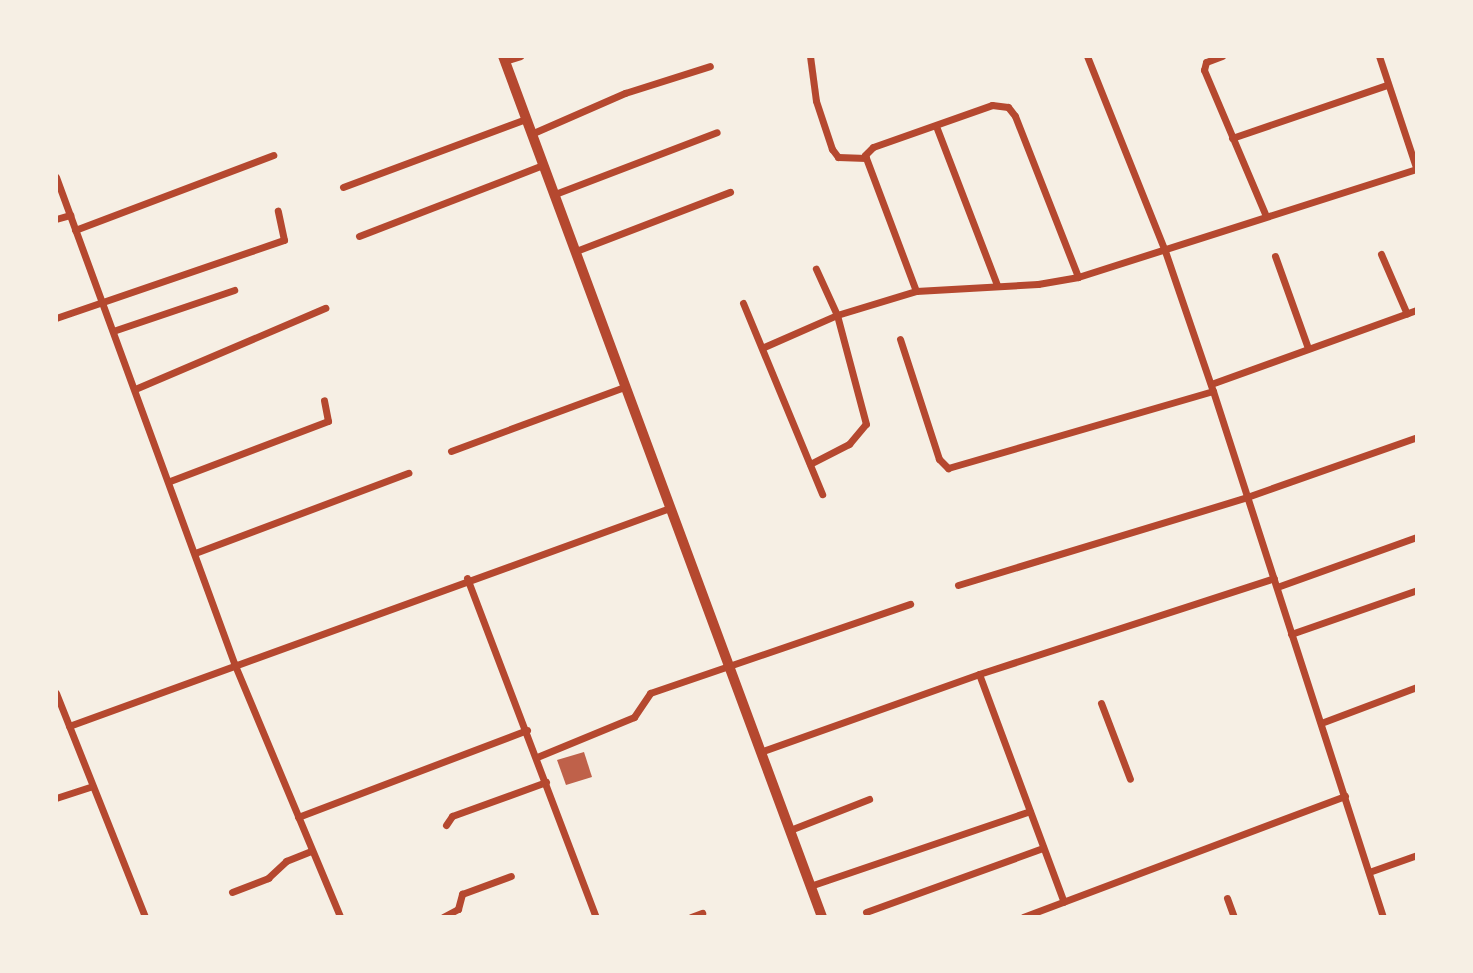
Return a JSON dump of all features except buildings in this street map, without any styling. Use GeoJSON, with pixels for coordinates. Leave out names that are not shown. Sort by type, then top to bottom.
{"type":"FeatureCollection","features":[{"type":"Feature","properties":{"kind":"street"},"geometry":{"type":"LineString","coordinates":[[520,56],[504,59],[822,917]]}},
{"type":"Feature","properties":{"kind":"street"},"geometry":{"type":"LineString","coordinates":[[810,56],[816,101],[832,149],[838,157],[866,158]]}},
{"type":"Feature","properties":{"kind":"street"},"geometry":{"type":"LineString","coordinates":[[1087,56],[1165,251],[1212,387],[1383,917]]}},
{"type":"Feature","properties":{"kind":"street"},"geometry":{"type":"LineString","coordinates":[[1222,56],[1206,62],[1204,71],[1265,214]]}},
{"type":"Feature","properties":{"kind":"street"},"geometry":{"type":"LineString","coordinates":[[764,347],[837,315],[916,291],[1078,277],[1165,251],[1265,214],[1417,169],[1379,56]]}},
{"type":"Feature","properties":{"kind":"street"},"geometry":{"type":"LineString","coordinates":[[531,134],[625,93],[710,66]]}},
{"type":"Feature","properties":{"kind":"street"},"geometry":{"type":"LineString","coordinates":[[1232,138],[1387,85]]}},
{"type":"Feature","properties":{"kind":"street"},"geometry":{"type":"LineString","coordinates":[[866,158],[873,147],[992,104],[1008,107],[1078,277]]}},
{"type":"Feature","properties":{"kind":"street"},"geometry":{"type":"LineString","coordinates":[[343,187],[526,119]]}},
{"type":"Feature","properties":{"kind":"street"},"geometry":{"type":"LineString","coordinates":[[936,126],[997,285]]}},
{"type":"Feature","properties":{"kind":"street"},"geometry":{"type":"LineString","coordinates":[[555,194],[717,132]]}},
{"type":"Feature","properties":{"kind":"street"},"geometry":{"type":"LineString","coordinates":[[75,230],[273,155]]}},
{"type":"Feature","properties":{"kind":"street"},"geometry":{"type":"LineString","coordinates":[[866,158],[916,291]]}},
{"type":"Feature","properties":{"kind":"street"},"geometry":{"type":"LineString","coordinates":[[359,236],[543,165]]}},
{"type":"Feature","properties":{"kind":"street"},"geometry":{"type":"LineString","coordinates":[[56,177],[170,481],[234,663],[340,917]]}},
{"type":"Feature","properties":{"kind":"street"},"geometry":{"type":"LineString","coordinates":[[576,251],[730,192]]}},
{"type":"Feature","properties":{"kind":"street"},"geometry":{"type":"LineString","coordinates":[[56,318],[284,240],[278,211]]}},
{"type":"Feature","properties":{"kind":"street"},"geometry":{"type":"LineString","coordinates":[[56,219],[70,215]]}},
{"type":"Feature","properties":{"kind":"street"},"geometry":{"type":"LineString","coordinates":[[1381,254],[1407,314]]}},
{"type":"Feature","properties":{"kind":"street"},"geometry":{"type":"LineString","coordinates":[[1275,256],[1308,348]]}},
{"type":"Feature","properties":{"kind":"street"},"geometry":{"type":"LineString","coordinates":[[810,464],[849,444],[866,424],[837,315],[816,269]]}},
{"type":"Feature","properties":{"kind":"street"},"geometry":{"type":"LineString","coordinates":[[113,331],[234,290]]}},
{"type":"Feature","properties":{"kind":"street"},"geometry":{"type":"LineString","coordinates":[[743,303],[764,347],[821,494]]}},
{"type":"Feature","properties":{"kind":"street"},"geometry":{"type":"LineString","coordinates":[[135,389],[325,308]]}},
{"type":"Feature","properties":{"kind":"street"},"geometry":{"type":"LineString","coordinates":[[900,339],[939,459],[948,468],[1212,387],[1308,348],[1417,310]]}},
{"type":"Feature","properties":{"kind":"street"},"geometry":{"type":"LineString","coordinates":[[451,451],[624,387]]}},
{"type":"Feature","properties":{"kind":"street"},"geometry":{"type":"LineString","coordinates":[[170,481],[328,421],[324,400]]}},
{"type":"Feature","properties":{"kind":"street"},"geometry":{"type":"LineString","coordinates":[[958,586],[1247,497],[1417,437]]}},
{"type":"Feature","properties":{"kind":"street"},"geometry":{"type":"LineString","coordinates":[[195,552],[408,473]]}},
{"type":"Feature","properties":{"kind":"street"},"geometry":{"type":"LineString","coordinates":[[69,726],[467,578],[670,508]]}},
{"type":"Feature","properties":{"kind":"street"},"geometry":{"type":"LineString","coordinates":[[1277,587],[1417,537]]}},
{"type":"Feature","properties":{"kind":"street"},"geometry":{"type":"LineString","coordinates":[[467,578],[547,782],[596,917]]}},
{"type":"Feature","properties":{"kind":"street"},"geometry":{"type":"LineString","coordinates":[[760,752],[979,674],[1274,578]]}},
{"type":"Feature","properties":{"kind":"street"},"geometry":{"type":"LineString","coordinates":[[1292,634],[1417,590]]}},
{"type":"Feature","properties":{"kind":"street"},"geometry":{"type":"LineString","coordinates":[[537,757],[634,716],[650,693],[728,664],[910,604]]}},
{"type":"Feature","properties":{"kind":"street"},"geometry":{"type":"LineString","coordinates":[[979,674],[1064,902]]}},
{"type":"Feature","properties":{"kind":"street"},"geometry":{"type":"LineString","coordinates":[[1321,723],[1417,687]]}},
{"type":"Feature","properties":{"kind":"street"},"geometry":{"type":"LineString","coordinates":[[56,693],[145,917]]}},
{"type":"Feature","properties":{"kind":"street"},"geometry":{"type":"LineString","coordinates":[[1101,703],[1130,779]]}},
{"type":"Feature","properties":{"kind":"street"},"geometry":{"type":"LineString","coordinates":[[298,817],[527,730]]}},
{"type":"Feature","properties":{"kind":"street"},"geometry":{"type":"LineString","coordinates":[[446,825],[452,816],[547,782]]}},
{"type":"Feature","properties":{"kind":"street"},"geometry":{"type":"LineString","coordinates":[[56,798],[92,786]]}},
{"type":"Feature","properties":{"kind":"street"},"geometry":{"type":"LineString","coordinates":[[1023,917],[1345,796]]}},
{"type":"Feature","properties":{"kind":"street"},"geometry":{"type":"LineString","coordinates":[[790,830],[869,799]]}},
{"type":"Feature","properties":{"kind":"street"},"geometry":{"type":"LineString","coordinates":[[810,886],[1030,811]]}},
{"type":"Feature","properties":{"kind":"street"},"geometry":{"type":"LineString","coordinates":[[866,912],[1043,848]]}},
{"type":"Feature","properties":{"kind":"street"},"geometry":{"type":"LineString","coordinates":[[232,892],[268,878],[286,861],[311,851]]}},
{"type":"Feature","properties":{"kind":"street"},"geometry":{"type":"LineString","coordinates":[[1369,872],[1417,855]]}},
{"type":"Feature","properties":{"kind":"street"},"geometry":{"type":"LineString","coordinates":[[443,917],[458,909],[462,894],[511,876]]}},
{"type":"Feature","properties":{"kind":"street"},"geometry":{"type":"LineString","coordinates":[[1227,898],[1234,917]]}},
{"type":"Feature","properties":{"kind":"street"},"geometry":{"type":"LineString","coordinates":[[691,917],[702,913]]}}]}
